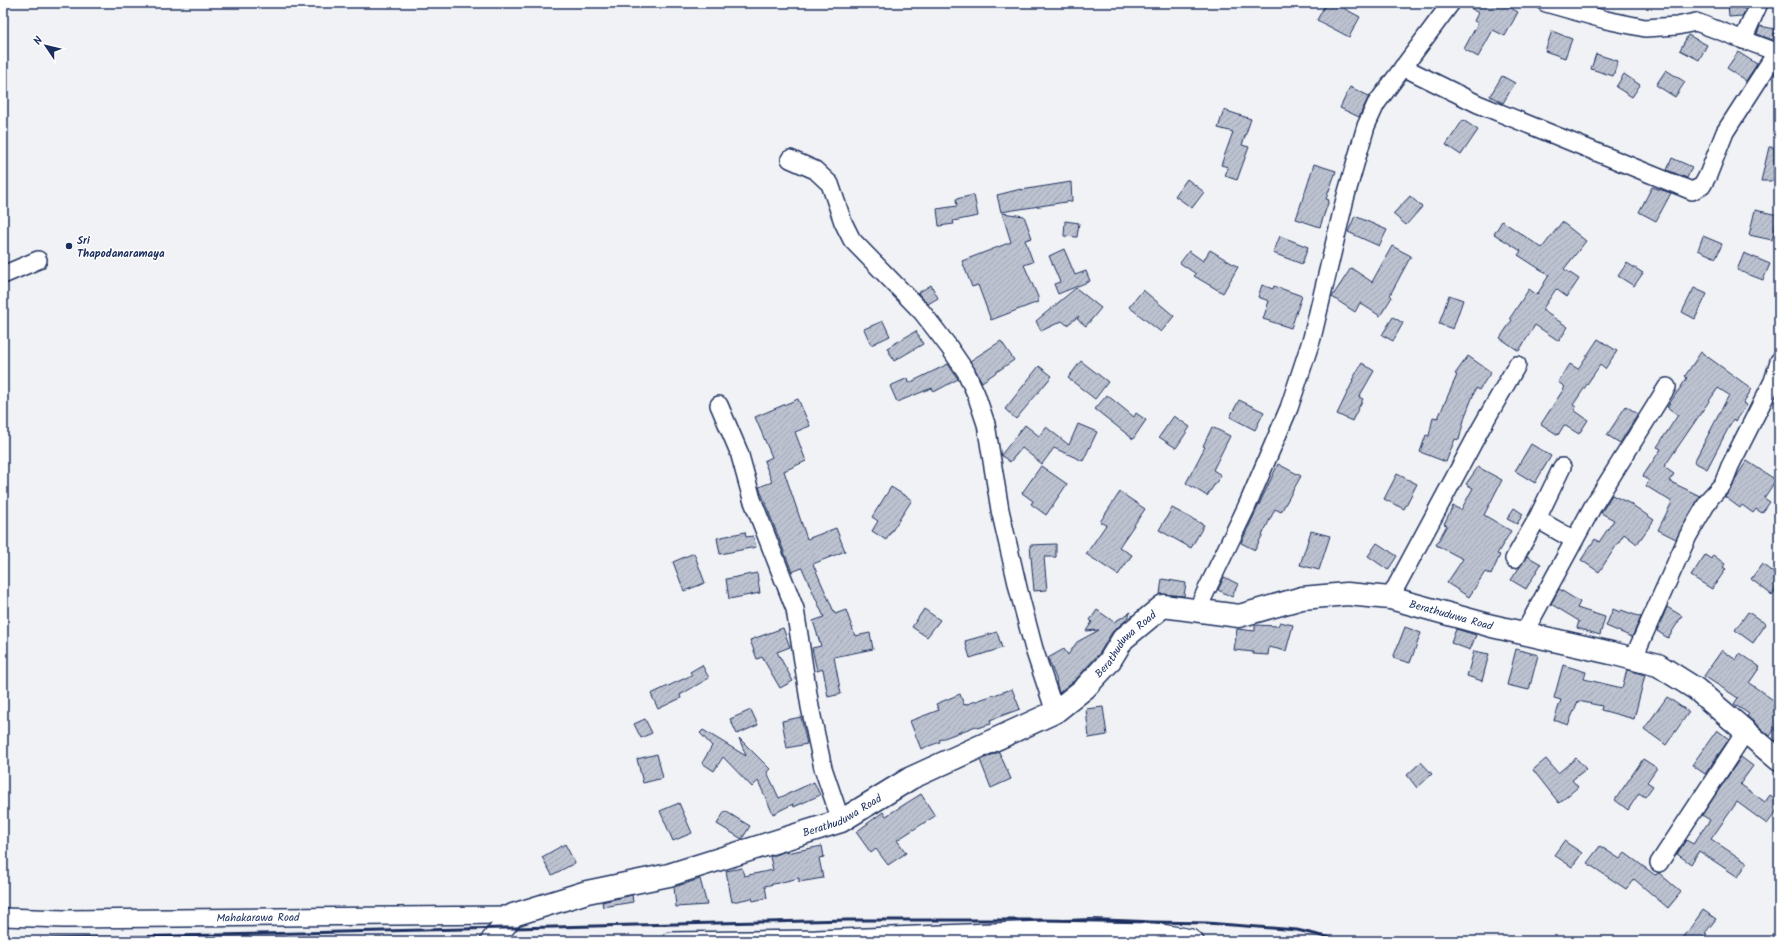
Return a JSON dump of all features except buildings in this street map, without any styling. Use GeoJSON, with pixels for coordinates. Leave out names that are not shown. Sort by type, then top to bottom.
{"type":"FeatureCollection","features":[{"type":"Feature","properties":{"kind":"street"},"geometry":{"type":"LineString","coordinates":[[1197,610],[1247,506],[1289,408],[1312,338],[1345,199],[1366,126],[1376,104],[1451,3]]}},
{"type":"Feature","properties":{"kind":"street"},"geometry":{"type":"LineString","coordinates":[[1403,67],[1478,104],[1692,191],[1702,186],[1708,175],[1725,132],[1778,53],[1696,22],[1677,26],[1645,28],[1606,20],[1546,3]]}},
{"type":"Feature","properties":{"kind":"street"},"geometry":{"type":"LineString","coordinates":[[1743,40],[1759,3]]}},
{"type":"Feature","properties":{"kind":"street"},"geometry":{"type":"LineString","coordinates":[[790,159],[815,170],[830,184],[843,222],[852,240],[922,312],[966,372],[976,394],[986,424],[1000,510],[1034,649],[1054,712]]}},
{"type":"Feature","properties":{"kind":"street"},"geometry":{"type":"LineString","coordinates":[[3,274],[38,260]]}},
{"type":"Feature","properties":{"kind":"street"},"geometry":{"type":"LineString","coordinates":[[1633,659],[1688,536],[1710,498],[1723,484],[1730,466],[1772,381],[1779,361]]}},
{"type":"Feature","properties":{"kind":"street"},"geometry":{"type":"LineString","coordinates":[[1390,598],[1481,428],[1517,365]]}},
{"type":"Feature","properties":{"kind":"street"},"geometry":{"type":"LineString","coordinates":[[1524,634],[1593,506],[1667,387]]}},
{"type":"Feature","properties":{"kind":"street"},"geometry":{"type":"LineString","coordinates":[[719,405],[739,452],[752,499],[794,609],[810,706],[823,768],[841,821]]}},
{"type":"Feature","properties":{"kind":"street"},"geometry":{"type":"LineString","coordinates":[[1514,559],[1537,519],[1562,467]]}},
{"type":"Feature","properties":{"kind":"street"},"geometry":{"type":"LineString","coordinates":[[1537,519],[1574,540]]}},
{"type":"Feature","properties":{"kind":"street","name":"Berathuduwa Road"},"geometry":{"type":"LineString","coordinates":[[513,915],[587,892],[623,883],[669,875],[841,821],[911,778],[1054,712],[1085,688],[1110,662],[1123,639],[1163,606],[1239,616],[1302,598],[1347,594],[1390,598],[1492,626],[1658,665],[1675,674],[1696,689],[1779,760]]}},
{"type":"Feature","properties":{"kind":"street"},"geometry":{"type":"LineString","coordinates":[[1659,862],[1746,731]]}},
{"type":"Feature","properties":{"kind":"street"},"geometry":{"type":"LineString","coordinates":[[492,941],[513,915]]}},
{"type":"Feature","properties":{"kind":"street","name":"Mahakarawa Road"},"geometry":{"type":"LineString","coordinates":[[3,917],[64,919],[513,915]]}},
{"type":"Feature","properties":{"kind":"street"},"geometry":{"type":"LineString","coordinates":[[671,941],[816,939],[1091,928],[1143,930],[1191,938],[1195,941]]}},
{"type":"Feature","properties":{"kind":"railway"},"geometry":{"type":"LineString","coordinates":[[3,940],[847,920],[1043,920],[1207,923],[1297,930],[1344,941]]}},
{"type":"Feature","properties":{"kind":"place","name":"Sri Thapodanaramaya"},"geometry":{"type":"Point","coordinates":[69,246]}}]}
